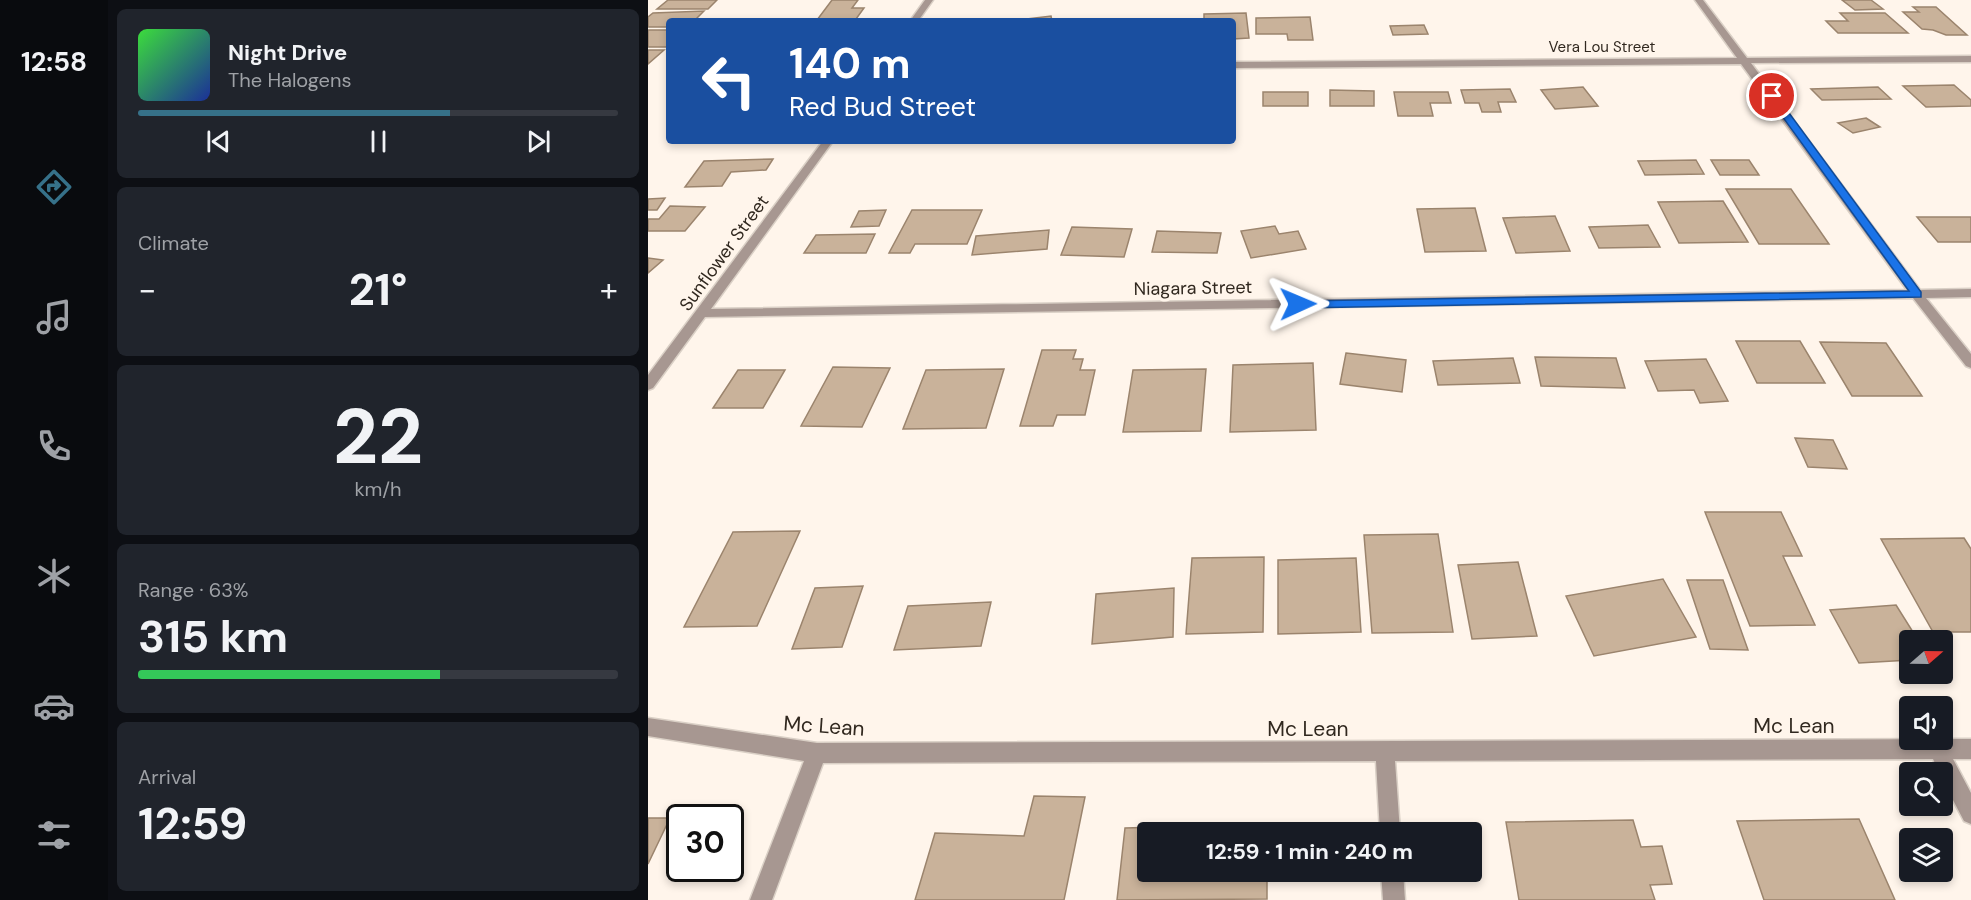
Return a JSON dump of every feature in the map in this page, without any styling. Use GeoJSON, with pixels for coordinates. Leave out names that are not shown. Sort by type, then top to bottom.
{"type":"FeatureCollection","features":[{"type":"Feature","properties":{"kind":"street"},"geometry":{"type":"LineString","coordinates":[[916,18],[929,0]]}},
{"type":"Feature","properties":{"kind":"street"},"geometry":{"type":"LineString","coordinates":[[1700,0],[1917,295],[1971,363]]}},
{"type":"Feature","properties":{"kind":"street","name":"Vera Lou Street"},"geometry":{"type":"LineString","coordinates":[[1236,65],[1971,59]]}},
{"type":"Feature","properties":{"kind":"street","name":"Sunflower Street"},"geometry":{"type":"LineString","coordinates":[[648,385],[826,144]]}},
{"type":"Feature","properties":{"kind":"street","name":"Niagara Street"},"geometry":{"type":"LineString","coordinates":[[703,313],[1971,293]]}},
{"type":"Feature","properties":{"kind":"street","name":"Mc Lean"},"geometry":{"type":"LineString","coordinates":[[648,727],[817,753],[1385,753],[1899,749]]}},
{"type":"Feature","properties":{"kind":"street","name":"Mc Lean"},"geometry":{"type":"LineString","coordinates":[[1953,749],[1971,749]]}},
{"type":"Feature","properties":{"kind":"street"},"geometry":{"type":"LineString","coordinates":[[1939,750],[1971,814]]}},
{"type":"Feature","properties":{"kind":"street"},"geometry":{"type":"LineString","coordinates":[[761,900],[817,753]]}},
{"type":"Feature","properties":{"kind":"street"},"geometry":{"type":"LineString","coordinates":[[1385,753],[1389,822]]}},
{"type":"Feature","properties":{"kind":"street"},"geometry":{"type":"LineString","coordinates":[[1393,882],[1394,900]]}},
{"type":"Feature","properties":{"kind":"building"},"geometry":{"type":"Polygon","coordinates":[[[668,0],[717,0],[708,9],[657,9],[668,0]]]}},
{"type":"Feature","properties":{"kind":"building"},"geometry":{"type":"Polygon","coordinates":[[[832,0],[858,0],[852,8],[864,8],[857,18],[818,18],[832,0]]]}},
{"type":"Feature","properties":{"kind":"building"},"geometry":{"type":"Polygon","coordinates":[[[1842,0],[1871,0],[1883,9],[1855,10],[1842,0]]]}},
{"type":"Feature","properties":{"kind":"building"},"geometry":{"type":"Polygon","coordinates":[[[1913,7],[1936,7],[1967,35],[1946,35],[1922,29],[1903,12],[1919,12],[1913,7]]]}},
{"type":"Feature","properties":{"kind":"building"},"geometry":{"type":"Polygon","coordinates":[[[704,11],[697,18],[666,18],[666,27],[648,27],[648,17],[653,13],[704,11]]]}},
{"type":"Feature","properties":{"kind":"building"},"geometry":{"type":"Polygon","coordinates":[[[1246,13],[1249,38],[1236,39],[1236,18],[1204,18],[1204,14],[1246,13]]]}},
{"type":"Feature","properties":{"kind":"building"},"geometry":{"type":"Polygon","coordinates":[[[1840,13],[1885,13],[1908,33],[1838,33],[1826,21],[1848,21],[1840,13]]]}},
{"type":"Feature","properties":{"kind":"building"},"geometry":{"type":"Polygon","coordinates":[[[1310,17],[1313,40],[1288,40],[1287,34],[1256,34],[1256,18],[1310,17]]]}},
{"type":"Feature","properties":{"kind":"building"},"geometry":{"type":"Polygon","coordinates":[[[1424,25],[1428,34],[1393,35],[1390,26],[1424,25]]]}},
{"type":"Feature","properties":{"kind":"building"},"geometry":{"type":"Polygon","coordinates":[[[648,30],[666,30],[666,47],[648,47],[648,30]]]}},
{"type":"Feature","properties":{"kind":"building"},"geometry":{"type":"Polygon","coordinates":[[[648,50],[664,50],[648,64],[648,50]]]}},
{"type":"Feature","properties":{"kind":"building"},"geometry":{"type":"Polygon","coordinates":[[[1954,85],[1971,100],[1971,106],[1926,107],[1903,86],[1954,85]]]}},
{"type":"Feature","properties":{"kind":"building"},"geometry":{"type":"Polygon","coordinates":[[[1583,87],[1598,106],[1555,109],[1541,90],[1583,87]]]}},
{"type":"Feature","properties":{"kind":"building"},"geometry":{"type":"Polygon","coordinates":[[[1878,87],[1891,99],[1822,100],[1811,89],[1878,87]]]}},
{"type":"Feature","properties":{"kind":"building"},"geometry":{"type":"Polygon","coordinates":[[[1510,89],[1516,102],[1498,102],[1501,112],[1482,112],[1479,103],[1465,103],[1461,90],[1510,89]]]}},
{"type":"Feature","properties":{"kind":"building"},"geometry":{"type":"Polygon","coordinates":[[[1330,90],[1374,91],[1374,106],[1330,106],[1330,90]]]}},
{"type":"Feature","properties":{"kind":"building"},"geometry":{"type":"Polygon","coordinates":[[[1263,92],[1308,92],[1308,106],[1263,106],[1263,92]]]}},
{"type":"Feature","properties":{"kind":"building"},"geometry":{"type":"Polygon","coordinates":[[[1394,92],[1448,92],[1451,103],[1430,103],[1433,116],[1398,116],[1394,92]]]}},
{"type":"Feature","properties":{"kind":"building"},"geometry":{"type":"Polygon","coordinates":[[[1866,118],[1880,127],[1853,133],[1838,123],[1866,118]]]}},
{"type":"Feature","properties":{"kind":"building"},"geometry":{"type":"Polygon","coordinates":[[[773,159],[766,170],[731,172],[722,186],[685,187],[704,161],[773,159]]]}},
{"type":"Feature","properties":{"kind":"building"},"geometry":{"type":"Polygon","coordinates":[[[1696,160],[1704,174],[1645,175],[1638,161],[1696,160]]]}},
{"type":"Feature","properties":{"kind":"building"},"geometry":{"type":"Polygon","coordinates":[[[1711,160],[1749,160],[1759,175],[1720,175],[1711,160]]]}},
{"type":"Feature","properties":{"kind":"building"},"geometry":{"type":"Polygon","coordinates":[[[1726,189],[1791,189],[1829,244],[1759,244],[1726,189]]]}},
{"type":"Feature","properties":{"kind":"building"},"geometry":{"type":"Polygon","coordinates":[[[665,198],[657,210],[648,210],[648,199],[665,198]]]}},
{"type":"Feature","properties":{"kind":"building"},"geometry":{"type":"Polygon","coordinates":[[[1723,201],[1748,242],[1679,243],[1658,202],[1723,201]]]}},
{"type":"Feature","properties":{"kind":"building"},"geometry":{"type":"Polygon","coordinates":[[[670,206],[705,207],[685,231],[648,231],[648,219],[659,219],[670,206]]]}},
{"type":"Feature","properties":{"kind":"building"},"geometry":{"type":"Polygon","coordinates":[[[1475,208],[1486,251],[1425,252],[1417,209],[1475,208]]]}},
{"type":"Feature","properties":{"kind":"building"},"geometry":{"type":"Polygon","coordinates":[[[886,210],[879,226],[851,227],[859,211],[886,210]]]}},
{"type":"Feature","properties":{"kind":"building"},"geometry":{"type":"Polygon","coordinates":[[[912,210],[982,210],[967,244],[915,244],[910,253],[889,253],[912,210]]]}},
{"type":"Feature","properties":{"kind":"building"},"geometry":{"type":"Polygon","coordinates":[[[1555,216],[1570,251],[1516,253],[1503,218],[1555,216]]]}},
{"type":"Feature","properties":{"kind":"building"},"geometry":{"type":"Polygon","coordinates":[[[1917,217],[1971,217],[1971,242],[1938,242],[1917,217]]]}},
{"type":"Feature","properties":{"kind":"building"},"geometry":{"type":"Polygon","coordinates":[[[1648,225],[1660,247],[1599,248],[1589,227],[1648,225]]]}},
{"type":"Feature","properties":{"kind":"building"},"geometry":{"type":"Polygon","coordinates":[[[1275,226],[1279,234],[1298,231],[1306,249],[1251,258],[1241,231],[1275,226]]]}},
{"type":"Feature","properties":{"kind":"building"},"geometry":{"type":"Polygon","coordinates":[[[1072,227],[1132,229],[1124,257],[1061,255],[1072,227]]]}},
{"type":"Feature","properties":{"kind":"building"},"geometry":{"type":"Polygon","coordinates":[[[1049,230],[1047,249],[972,255],[976,236],[1049,230]]]}},
{"type":"Feature","properties":{"kind":"building"},"geometry":{"type":"Polygon","coordinates":[[[1157,231],[1221,233],[1217,253],[1152,252],[1157,231]]]}},
{"type":"Feature","properties":{"kind":"building"},"geometry":{"type":"Polygon","coordinates":[[[875,234],[866,253],[804,253],[816,235],[875,234]]]}},
{"type":"Feature","properties":{"kind":"building"},"geometry":{"type":"Polygon","coordinates":[[[648,258],[663,260],[648,273],[648,258]]]}},
{"type":"Feature","properties":{"kind":"building"},"geometry":{"type":"Polygon","coordinates":[[[1736,341],[1800,341],[1825,383],[1757,383],[1736,341]]]}},
{"type":"Feature","properties":{"kind":"building"},"geometry":{"type":"Polygon","coordinates":[[[1820,342],[1886,343],[1922,396],[1852,396],[1820,342]]]}},
{"type":"Feature","properties":{"kind":"building"},"geometry":{"type":"Polygon","coordinates":[[[1042,350],[1076,350],[1073,359],[1083,359],[1080,370],[1095,370],[1085,415],[1057,415],[1053,426],[1020,426],[1042,350]]]}},
{"type":"Feature","properties":{"kind":"building"},"geometry":{"type":"Polygon","coordinates":[[[1346,353],[1406,360],[1402,392],[1340,384],[1346,353]]]}},
{"type":"Feature","properties":{"kind":"building"},"geometry":{"type":"Polygon","coordinates":[[[1535,357],[1616,358],[1625,388],[1541,386],[1535,357]]]}},
{"type":"Feature","properties":{"kind":"building"},"geometry":{"type":"Polygon","coordinates":[[[1513,358],[1520,383],[1438,385],[1433,361],[1513,358]]]}},
{"type":"Feature","properties":{"kind":"building"},"geometry":{"type":"Polygon","coordinates":[[[1706,359],[1728,401],[1700,403],[1694,390],[1658,391],[1645,361],[1706,359]]]}},
{"type":"Feature","properties":{"kind":"building"},"geometry":{"type":"Polygon","coordinates":[[[1313,363],[1316,430],[1230,432],[1233,365],[1313,363]]]}},
{"type":"Feature","properties":{"kind":"building"},"geometry":{"type":"Polygon","coordinates":[[[833,367],[890,368],[862,427],[801,426],[833,367]]]}},
{"type":"Feature","properties":{"kind":"building"},"geometry":{"type":"Polygon","coordinates":[[[1004,369],[986,428],[903,429],[926,370],[1004,369]]]}},
{"type":"Feature","properties":{"kind":"building"},"geometry":{"type":"Polygon","coordinates":[[[1206,369],[1201,431],[1123,432],[1133,370],[1206,369]]]}},
{"type":"Feature","properties":{"kind":"building"},"geometry":{"type":"Polygon","coordinates":[[[738,370],[785,370],[763,408],[713,408],[738,370]]]}},
{"type":"Feature","properties":{"kind":"building"},"geometry":{"type":"Polygon","coordinates":[[[1795,438],[1833,440],[1847,469],[1808,467],[1795,438]]]}},
{"type":"Feature","properties":{"kind":"building"},"geometry":{"type":"Polygon","coordinates":[[[1705,512],[1781,512],[1802,556],[1783,556],[1815,625],[1750,626],[1705,512]]]}},
{"type":"Feature","properties":{"kind":"building"},"geometry":{"type":"Polygon","coordinates":[[[800,531],[757,626],[684,627],[733,532],[800,531]]]}},
{"type":"Feature","properties":{"kind":"building"},"geometry":{"type":"Polygon","coordinates":[[[1438,534],[1453,632],[1372,633],[1364,535],[1438,534]]]}},
{"type":"Feature","properties":{"kind":"building"},"geometry":{"type":"Polygon","coordinates":[[[1964,538],[1971,549],[1971,632],[1932,630],[1881,539],[1964,538]]]}},
{"type":"Feature","properties":{"kind":"building"},"geometry":{"type":"Polygon","coordinates":[[[1264,557],[1263,632],[1186,634],[1192,558],[1264,557]]]}},
{"type":"Feature","properties":{"kind":"building"},"geometry":{"type":"Polygon","coordinates":[[[1356,558],[1361,632],[1278,634],[1278,560],[1356,558]]]}},
{"type":"Feature","properties":{"kind":"building"},"geometry":{"type":"Polygon","coordinates":[[[1518,562],[1537,636],[1472,639],[1458,565],[1518,562]]]}},
{"type":"Feature","properties":{"kind":"building"},"geometry":{"type":"Polygon","coordinates":[[[1663,579],[1696,637],[1594,656],[1566,596],[1663,579]]]}},
{"type":"Feature","properties":{"kind":"building"},"geometry":{"type":"Polygon","coordinates":[[[1687,580],[1723,580],[1748,650],[1710,649],[1687,580]]]}},
{"type":"Feature","properties":{"kind":"building"},"geometry":{"type":"Polygon","coordinates":[[[863,586],[842,647],[792,649],[815,588],[863,586]]]}},
{"type":"Feature","properties":{"kind":"building"},"geometry":{"type":"Polygon","coordinates":[[[1174,588],[1173,637],[1092,644],[1096,594],[1174,588]]]}},
{"type":"Feature","properties":{"kind":"building"},"geometry":{"type":"Polygon","coordinates":[[[991,602],[981,646],[894,650],[908,606],[991,602]]]}},
{"type":"Feature","properties":{"kind":"building"},"geometry":{"type":"Polygon","coordinates":[[[1896,605],[1912,630],[1899,630],[1899,661],[1859,663],[1830,610],[1896,605]]]}},
{"type":"Feature","properties":{"kind":"building"},"geometry":{"type":"Polygon","coordinates":[[[1034,796],[1085,797],[1064,900],[915,900],[935,833],[1024,836],[1034,796]]]}},
{"type":"Feature","properties":{"kind":"building"},"geometry":{"type":"Polygon","coordinates":[[[648,818],[666,818],[666,826],[648,864],[648,818]]]}},
{"type":"Feature","properties":{"kind":"building"},"geometry":{"type":"Polygon","coordinates":[[[1859,819],[1895,900],[1764,900],[1737,821],[1859,819]]]}},
{"type":"Feature","properties":{"kind":"building"},"geometry":{"type":"Polygon","coordinates":[[[1633,820],[1641,847],[1662,846],[1672,884],[1650,885],[1655,900],[1519,900],[1506,822],[1633,820]]]}},
{"type":"Feature","properties":{"kind":"building"},"geometry":{"type":"Polygon","coordinates":[[[1125,828],[1137,828],[1137,882],[1267,882],[1267,899],[1117,900],[1125,828]]]}},
{"type":"Feature","properties":{"kind":"route"},"geometry":{"type":"LineString","coordinates":[[1298,304],[1917,295],[1772,96]]}}]}
